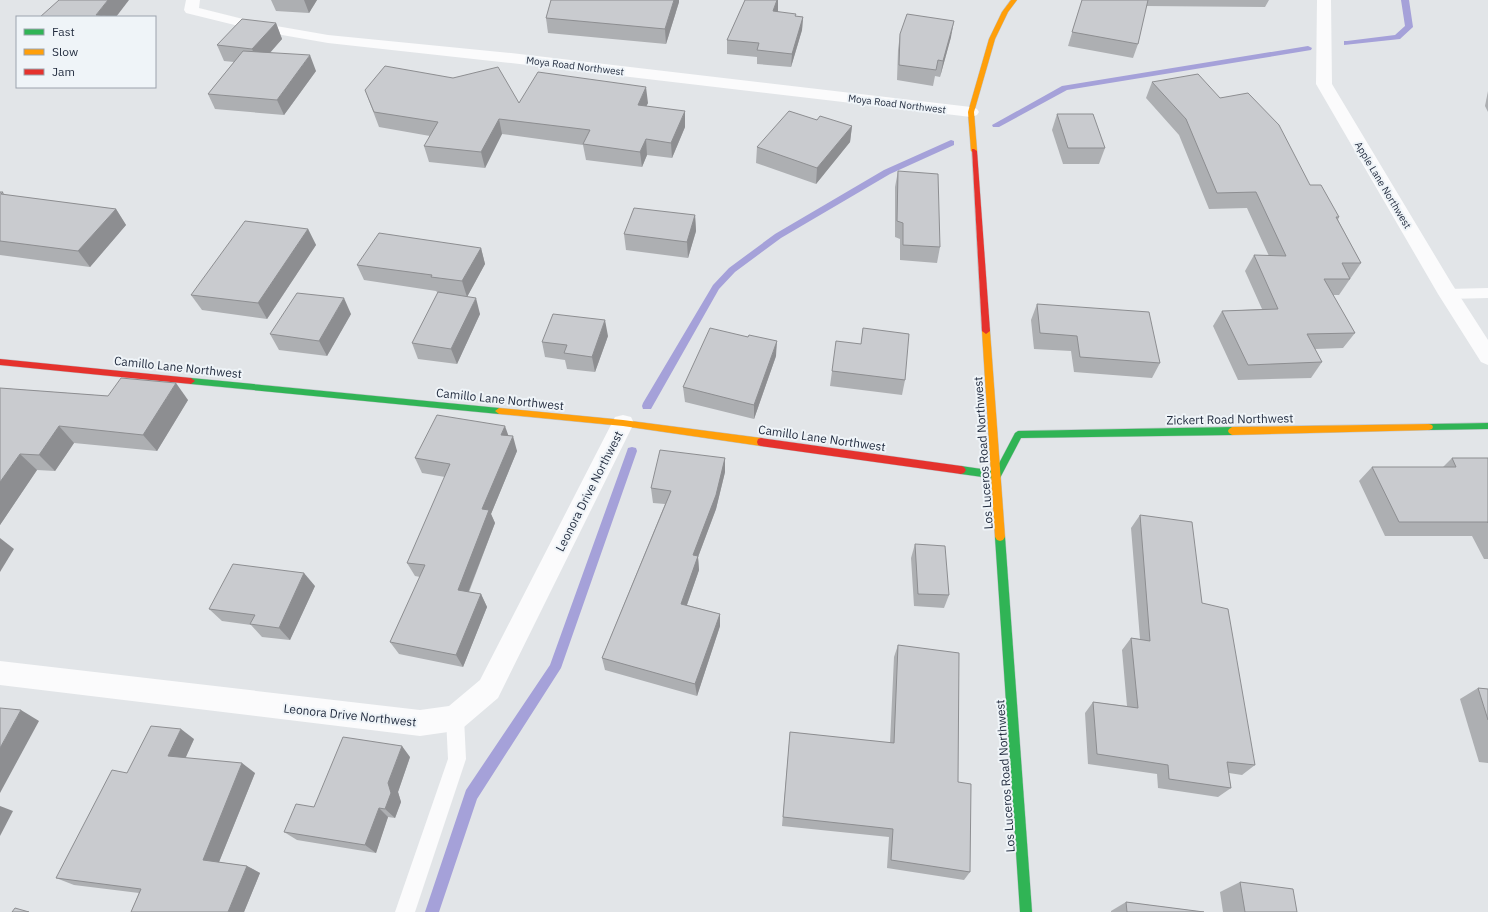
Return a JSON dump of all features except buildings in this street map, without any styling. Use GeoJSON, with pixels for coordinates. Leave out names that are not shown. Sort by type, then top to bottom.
{"type":"FeatureCollection","features":[{"type":"Feature","properties":{"kind":"street","name":"Moya Road Northwest"},"geometry":{"type":"LineString","coordinates":[[193,0],[191,10],[259,27],[328,39],[511,58],[971,112]]}},
{"type":"Feature","properties":{"kind":"street","name":"Los Luceros Road Northwest"},"geometry":{"type":"LineString","coordinates":[[1014,0],[1007,8],[993,36],[971,112],[1026,912]]}},
{"type":"Feature","properties":{"kind":"street","name":"Apple Lane Northwest"},"geometry":{"type":"LineString","coordinates":[[1324,0],[1324,84],[1448,294],[1488,357]]}},
{"type":"Feature","properties":{"kind":"street","name":"Camillo Lane Northwest"},"geometry":{"type":"LineString","coordinates":[[0,362],[623,423],[996,475]]}},
{"type":"Feature","properties":{"kind":"street","name":"Leonora Drive Northwest"},"geometry":{"type":"LineString","coordinates":[[0,673],[420,723],[455,718],[489,689],[623,423]]}},
{"type":"Feature","properties":{"kind":"street","name":"Zickert Road Northwest"},"geometry":{"type":"LineString","coordinates":[[996,475],[1018,435],[1488,426]]}},
{"type":"Feature","properties":{"kind":"lane"},"geometry":{"type":"LineString","coordinates":[[1448,294],[1488,293]]}},
{"type":"Feature","properties":{"kind":"lane"},"geometry":{"type":"LineString","coordinates":[[405,912],[457,759],[455,718]]}},
{"type":"Feature","properties":{"kind":"waterway"},"geometry":{"type":"LineString","coordinates":[[1347,43],[1397,37],[1409,27],[1405,0]]}},
{"type":"Feature","properties":{"kind":"waterway"},"geometry":{"type":"LineString","coordinates":[[996,125],[1065,88],[1308,48]]}},
{"type":"Feature","properties":{"kind":"waterway"},"geometry":{"type":"LineString","coordinates":[[647,406],[716,287],[732,270],[778,236],[887,172],[951,143]]}},
{"type":"Feature","properties":{"kind":"waterway"},"geometry":{"type":"LineString","coordinates":[[432,912],[471,795],[555,668],[632,451]]}},
{"type":"Feature","properties":{"kind":"traffic: fast"},"geometry":{"type":"LineString","coordinates":[[191,381],[499,411]]}},
{"type":"Feature","properties":{"kind":"traffic: fast"},"geometry":{"type":"LineString","coordinates":[[1429,427],[1488,426]]}},
{"type":"Feature","properties":{"kind":"traffic: fast"},"geometry":{"type":"LineString","coordinates":[[961,470],[997,475],[1018,435],[1232,431]]}},
{"type":"Feature","properties":{"kind":"traffic: fast"},"geometry":{"type":"LineString","coordinates":[[1000,537],[1026,912]]}},
{"type":"Feature","properties":{"kind":"traffic: slow"},"geometry":{"type":"LineString","coordinates":[[974,151],[971,112],[992,39],[1005,12],[1014,0]]}},
{"type":"Feature","properties":{"kind":"traffic: slow"},"geometry":{"type":"LineString","coordinates":[[986,331],[1000,537]]}},
{"type":"Feature","properties":{"kind":"traffic: slow"},"geometry":{"type":"LineString","coordinates":[[499,411],[623,423],[761,442]]}},
{"type":"Feature","properties":{"kind":"traffic: slow"},"geometry":{"type":"LineString","coordinates":[[1232,431],[1429,427]]}},
{"type":"Feature","properties":{"kind":"traffic: jam"},"geometry":{"type":"LineString","coordinates":[[974,151],[986,331]]}},
{"type":"Feature","properties":{"kind":"traffic: jam"},"geometry":{"type":"LineString","coordinates":[[0,362],[191,381]]}},
{"type":"Feature","properties":{"kind":"traffic: jam"},"geometry":{"type":"LineString","coordinates":[[761,442],[961,470]]}}]}
